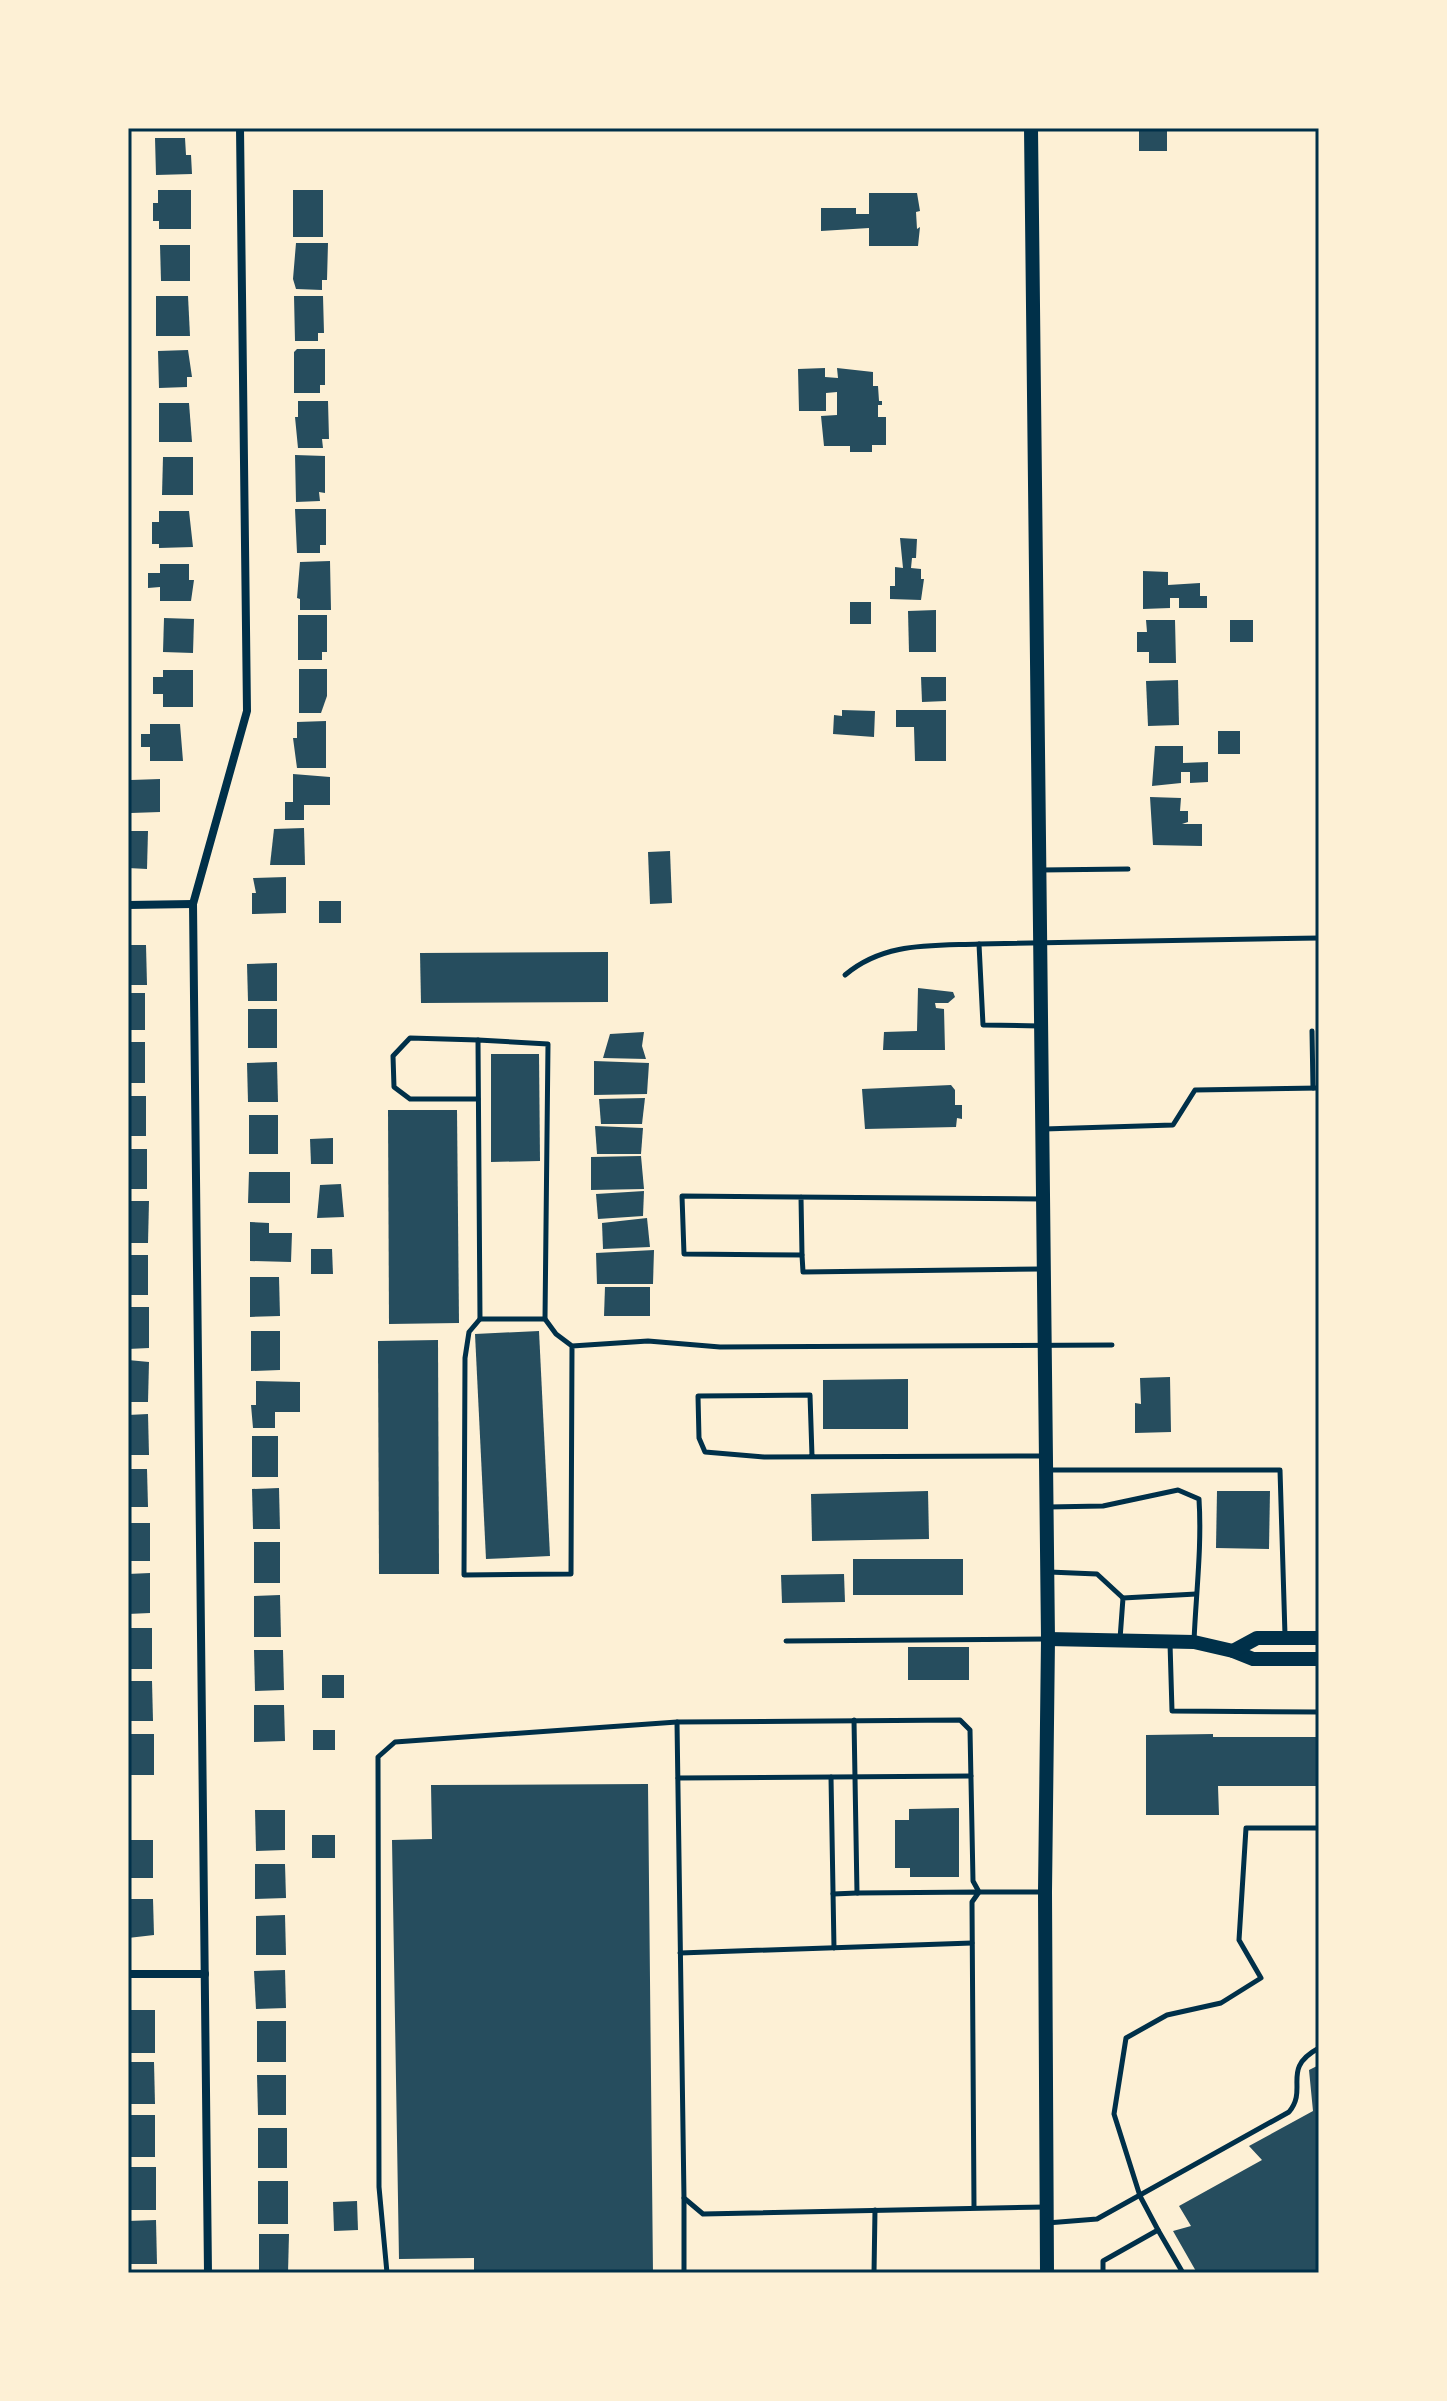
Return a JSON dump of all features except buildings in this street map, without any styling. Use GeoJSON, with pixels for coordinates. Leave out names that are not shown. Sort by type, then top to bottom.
{"type":"FeatureCollection","features":[{"type":"Feature","properties":{"kind":"main road"},"geometry":{"type":"LineString","coordinates":[[1031,128],[1048,1572],[1045,1892],[1047,2273]]}},
{"type":"Feature","properties":{"kind":"main road"},"geometry":{"type":"LineString","coordinates":[[1233,1651],[1257,1638],[1319,1638]]}},
{"type":"Feature","properties":{"kind":"main road"},"geometry":{"type":"LineString","coordinates":[[1048,1639],[1194,1642],[1253,1659],[1319,1659]]}},
{"type":"Feature","properties":{"kind":"street"},"geometry":{"type":"LineString","coordinates":[[208,2273],[193,904],[247,711],[240,128]]}},
{"type":"Feature","properties":{"kind":"street"},"geometry":{"type":"LineString","coordinates":[[128,905],[193,904]]}},
{"type":"Feature","properties":{"kind":"street"},"geometry":{"type":"LineString","coordinates":[[128,1974],[205,1974]]}},
{"type":"Feature","properties":{"kind":"lane"},"geometry":{"type":"LineString","coordinates":[[1040,870],[1128,869]]}},
{"type":"Feature","properties":{"kind":"lane"},"geometry":{"type":"LineString","coordinates":[[845,975],[859,963],[896,947],[1319,938]]}},
{"type":"Feature","properties":{"kind":"lane"},"geometry":{"type":"LineString","coordinates":[[979,944],[983,1025],[1041,1026]]}},
{"type":"Feature","properties":{"kind":"lane"},"geometry":{"type":"LineString","coordinates":[[1042,1129],[1173,1125],[1195,1090],[1316,1088],[1312,1031]]}},
{"type":"Feature","properties":{"kind":"lane"},"geometry":{"type":"LineString","coordinates":[[478,1099],[410,1099],[394,1087],[393,1056],[410,1038],[548,1044],[545,1319],[556,1334],[572,1346],[648,1341],[720,1347],[1112,1345]]}},
{"type":"Feature","properties":{"kind":"lane"},"geometry":{"type":"LineString","coordinates":[[478,1040],[480,1319],[469,1332],[465,1358],[464,1575],[571,1574],[572,1346]]}},
{"type":"Feature","properties":{"kind":"lane"},"geometry":{"type":"LineString","coordinates":[[802,1255],[684,1254],[682,1196],[1043,1199]]}},
{"type":"Feature","properties":{"kind":"lane"},"geometry":{"type":"LineString","coordinates":[[801,1197],[803,1272],[1044,1269]]}},
{"type":"Feature","properties":{"kind":"lane"},"geometry":{"type":"LineString","coordinates":[[480,1319],[545,1319]]}},
{"type":"Feature","properties":{"kind":"lane"},"geometry":{"type":"LineString","coordinates":[[812,1456],[810,1395],[698,1396],[699,1438],[705,1452],[812,1456],[1280,1470],[1285,1639]]}},
{"type":"Feature","properties":{"kind":"lane"},"geometry":{"type":"LineString","coordinates":[[1047,1507],[1103,1506],[1178,1490],[1199,1499],[1202,1551],[1194,1642]]}},
{"type":"Feature","properties":{"kind":"lane"},"geometry":{"type":"LineString","coordinates":[[1048,1572],[1097,1574],[1123,1598],[1196,1594]]}},
{"type":"Feature","properties":{"kind":"lane"},"geometry":{"type":"LineString","coordinates":[[1120,1641],[1123,1598]]}},
{"type":"Feature","properties":{"kind":"lane"},"geometry":{"type":"LineString","coordinates":[[786,1641],[1048,1639]]}},
{"type":"Feature","properties":{"kind":"lane"},"geometry":{"type":"LineString","coordinates":[[1170,1642],[1172,1711],[1319,1712]]}},
{"type":"Feature","properties":{"kind":"lane"},"geometry":{"type":"LineString","coordinates":[[854,1720],[857,1893]]}},
{"type":"Feature","properties":{"kind":"lane"},"geometry":{"type":"LineString","coordinates":[[387,2273],[379,2187],[378,1757],[395,1742],[677,1722],[960,1720],[970,1730],[973,1881],[979,1892]]}},
{"type":"Feature","properties":{"kind":"lane"},"geometry":{"type":"LineString","coordinates":[[677,1722],[684,2273]]}},
{"type":"Feature","properties":{"kind":"lane"},"geometry":{"type":"LineString","coordinates":[[678,1778],[971,1776]]}},
{"type":"Feature","properties":{"kind":"lane"},"geometry":{"type":"LineString","coordinates":[[831,1777],[834,1948]]}},
{"type":"Feature","properties":{"kind":"lane"},"geometry":{"type":"LineString","coordinates":[[1183,2273],[1140,2196],[1114,2114],[1126,2038],[1167,2015],[1221,2003],[1261,1978],[1239,1940],[1246,1828],[1319,1828]]}},
{"type":"Feature","properties":{"kind":"lane"},"geometry":{"type":"LineString","coordinates":[[974,2207],[972,1902],[979,1892]]}},
{"type":"Feature","properties":{"kind":"lane"},"geometry":{"type":"LineString","coordinates":[[833,1894],[1045,1892]]}},
{"type":"Feature","properties":{"kind":"lane"},"geometry":{"type":"LineString","coordinates":[[680,1953],[972,1943]]}},
{"type":"Feature","properties":{"kind":"lane"},"geometry":{"type":"LineString","coordinates":[[684,2198],[703,2214],[974,2207],[1097,2219],[1289,2112],[1296,2098],[1295,2078],[1300,2062],[1319,2048]]}},
{"type":"Feature","properties":{"kind":"lane"},"geometry":{"type":"LineString","coordinates":[[874,2273],[875,2210]]}},
{"type":"Feature","properties":{"kind":"lane"},"geometry":{"type":"LineString","coordinates":[[1103,2273],[1103,2261],[1158,2230]]}}]}
